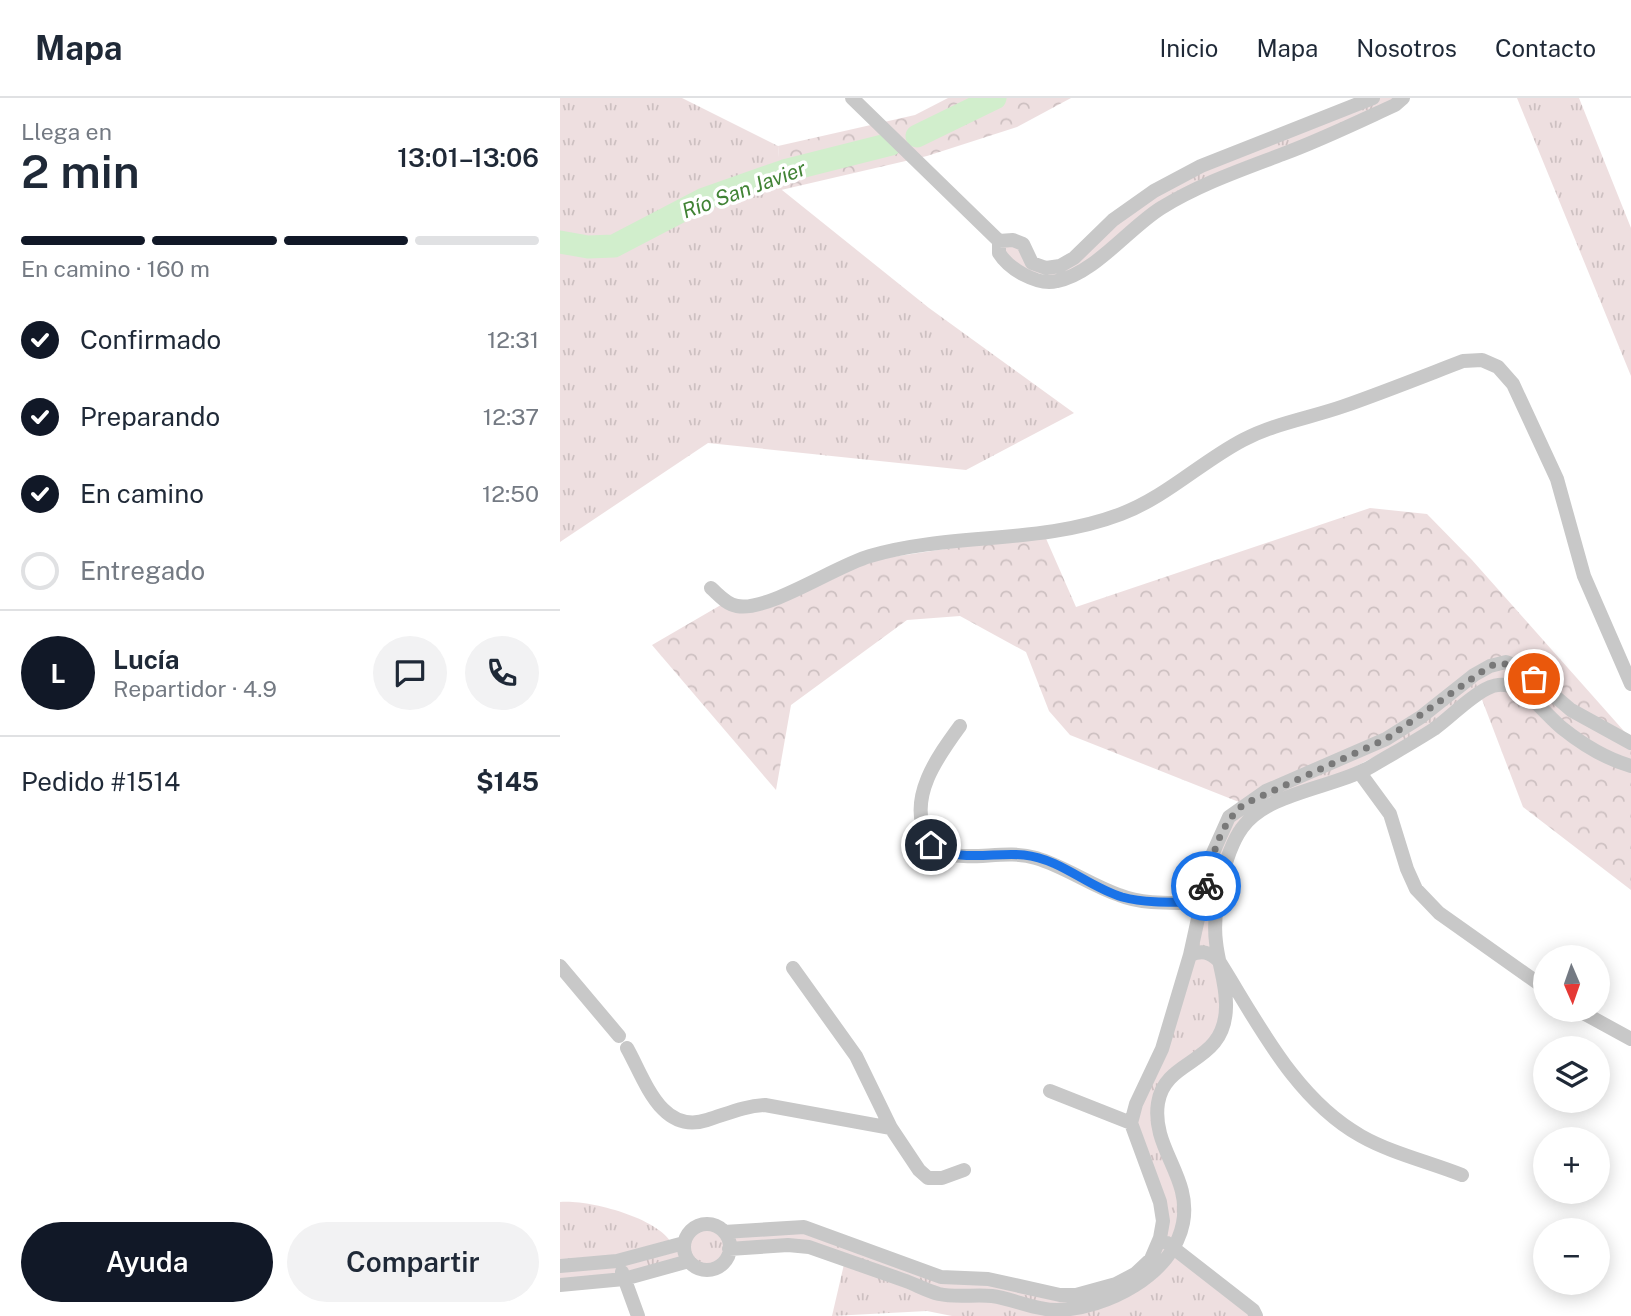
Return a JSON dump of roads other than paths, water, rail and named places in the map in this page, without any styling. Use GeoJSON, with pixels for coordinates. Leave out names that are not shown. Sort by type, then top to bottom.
{"type":"FeatureCollection","features":[{"type":"Feature","properties":{"kind":"street"},"geometry":{"type":"LineString","coordinates":[[852,98],[999,241],[999,253],[1006,264],[1046,268],[1060,266],[1074,258],[1113,220],[1154,191],[1202,166],[1373,98]]}},
{"type":"Feature","properties":{"kind":"street"},"geometry":{"type":"LineString","coordinates":[[999,241],[1013,240],[1023,244],[1028,267],[1039,281],[1068,279],[1160,209],[1209,181],[1285,153],[1395,105],[1404,98]]}},
{"type":"Feature","properties":{"kind":"street"},"geometry":{"type":"LineString","coordinates":[[711,588],[726,602],[752,607],[767,603],[845,564],[872,555],[1044,534],[1088,525],[1143,505],[1221,453],[1272,427],[1344,407],[1464,361],[1482,360],[1498,367],[1513,384],[1547,454],[1557,479],[1584,576],[1631,684]]}},
{"type":"Feature","properties":{"kind":"street"},"geometry":{"type":"LineString","coordinates":[[729,1249],[788,1245],[809,1247],[908,1274],[988,1279],[1046,1293],[1076,1295],[1116,1284],[1135,1274],[1151,1259],[1160,1238],[1160,1202],[1131,1124],[1136,1104],[1162,1049],[1179,983],[1190,955],[1212,855],[1229,817],[1266,791],[1386,739],[1421,717],[1490,666],[1506,662],[1522,668],[1571,710],[1631,743]]}},
{"type":"Feature","properties":{"kind":"street"},"geometry":{"type":"LineString","coordinates":[[724,1232],[729,1249],[724,1262],[713,1269],[700,1269],[689,1261],[684,1243],[690,1231],[701,1225],[714,1225],[724,1232],[804,1227],[908,1274],[939,1294],[997,1297],[1058,1310],[1123,1292],[1146,1280],[1163,1265],[1183,1226],[1184,1192],[1157,1132],[1156,1112],[1159,1094],[1171,1078],[1210,1051],[1220,1037],[1226,1009],[1214,921],[1234,842],[1248,821],[1273,805],[1360,773],[1435,728],[1489,686],[1506,685],[1519,690],[1574,736],[1603,755],[1631,766]]}},
{"type":"Feature","properties":{"kind":"street"},"geometry":{"type":"LineString","coordinates":[[960,726],[937,757],[926,780],[922,828],[931,845],[944,854],[1028,855],[1065,868],[1121,896],[1144,901],[1217,903]]}},
{"type":"Feature","properties":{"kind":"street"},"geometry":{"type":"LineString","coordinates":[[1348,756],[1360,760],[1360,773],[1390,814],[1416,889],[1439,913],[1533,980]]}},
{"type":"Feature","properties":{"kind":"street"},"geometry":{"type":"LineString","coordinates":[[1190,955],[1200,951],[1210,953],[1219,961],[1296,1077],[1333,1118],[1362,1137],[1462,1175]]}},
{"type":"Feature","properties":{"kind":"street"},"geometry":{"type":"LineString","coordinates":[[560,966],[623,1042],[660,1108],[672,1118],[688,1123],[705,1121],[750,1105],[765,1105],[891,1128]]}},
{"type":"Feature","properties":{"kind":"street"},"geometry":{"type":"LineString","coordinates":[[793,968],[856,1056],[891,1128],[919,1170],[928,1178],[942,1178],[964,1170]]}},
{"type":"Feature","properties":{"kind":"street"},"geometry":{"type":"LineString","coordinates":[[1600,1022],[1631,1039]]}},
{"type":"Feature","properties":{"kind":"street"},"geometry":{"type":"LineString","coordinates":[[1049,1091],[1131,1124]]}},
{"type":"Feature","properties":{"kind":"street"},"geometry":{"type":"LineString","coordinates":[[1160,1238],[1253,1310],[1256,1316]]}},
{"type":"Feature","properties":{"kind":"street"},"geometry":{"type":"LineString","coordinates":[[560,1266],[617,1261],[684,1243]]}},
{"type":"Feature","properties":{"kind":"street"},"geometry":{"type":"LineString","coordinates":[[617,1261],[638,1316]]}},
{"type":"Feature","properties":{"kind":"street"},"geometry":{"type":"LineString","coordinates":[[560,1285],[624,1279],[689,1261]]}},
{"type":"Feature","properties":{"kind":"waterway","name":"Río San Javier"},"geometry":{"type":"LineString","coordinates":[[917,136],[995,98]]}},
{"type":"Feature","properties":{"kind":"waterway","name":"Río San Javier"},"geometry":{"type":"LineString","coordinates":[[560,242],[588,247],[614,246],[704,199],[784,171],[891,144]]}}]}
